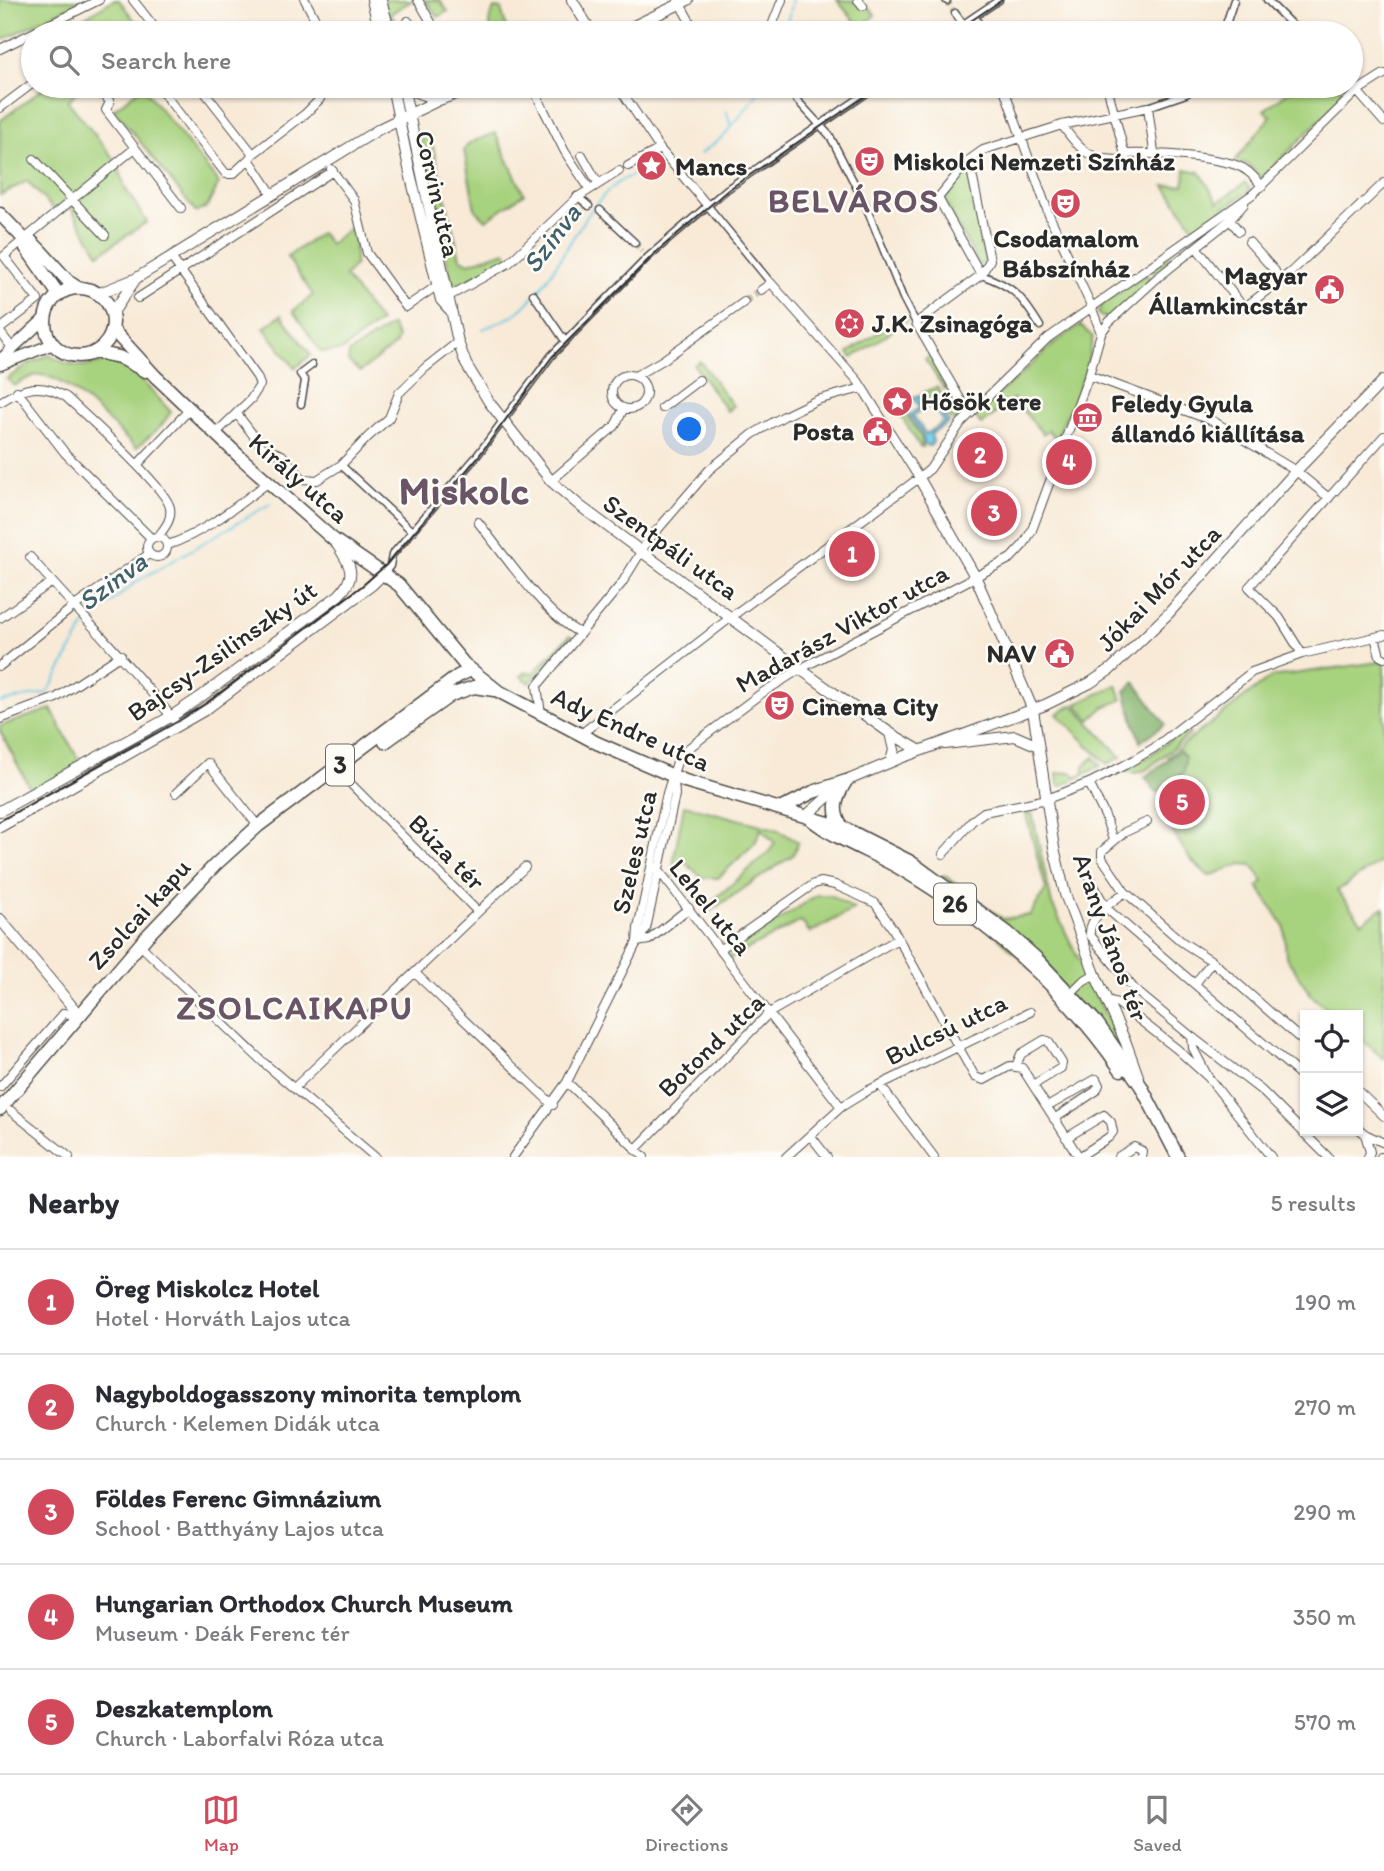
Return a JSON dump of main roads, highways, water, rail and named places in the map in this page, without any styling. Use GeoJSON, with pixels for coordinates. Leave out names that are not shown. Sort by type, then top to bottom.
{"type":"FeatureCollection","features":[{"type":"Feature","properties":{"kind":"main road"},"geometry":{"type":"LineString","coordinates":[[0,214],[24,239],[26,248],[59,295]]}},
{"type":"Feature","properties":{"kind":"main road"},"geometry":{"type":"LineString","coordinates":[[24,239],[32,241],[69,282],[97,294],[106,302],[112,314],[112,329],[108,340],[96,352],[73,356],[53,345],[45,318],[48,309],[59,295],[78,288]]}},
{"type":"Feature","properties":{"kind":"main road"},"geometry":{"type":"LineString","coordinates":[[0,362],[45,318]]}},
{"type":"Feature","properties":{"kind":"main road","name":"Király utca"},"geometry":{"type":"LineString","coordinates":[[112,329],[155,376],[215,434],[334,540],[384,573]]}},
{"type":"Feature","properties":{"kind":"main road"},"geometry":{"type":"LineString","coordinates":[[0,362],[53,345]]}},
{"type":"Feature","properties":{"kind":"main road","name":"Király utca"},"geometry":{"type":"LineString","coordinates":[[96,352],[119,357],[155,376]]}},
{"type":"Feature","properties":{"kind":"main road","name":"Ady Endre utca"},"geometry":{"type":"LineString","coordinates":[[384,573],[405,591],[471,670],[480,687]]}},
{"type":"Feature","properties":{"kind":"main road","name":"Ady Endre utca"},"geometry":{"type":"LineString","coordinates":[[471,670],[498,691],[541,714],[674,776],[695,785],[782,808]]}},
{"type":"Feature","properties":{"kind":"main road","name":"3"},"geometry":{"type":"LineString","coordinates":[[451,695],[466,683],[471,670]]}},
{"type":"Feature","properties":{"kind":"main road","name":"Zsolcai kapu"},"geometry":{"type":"LineString","coordinates":[[5,1110],[16,1090],[192,886],[258,826],[458,676],[471,670]]}},
{"type":"Feature","properties":{"kind":"main road"},"geometry":{"type":"LineString","coordinates":[[451,695],[480,687],[498,691]]}},
{"type":"Feature","properties":{"kind":"main road","name":"Zsolcai kapu"},"geometry":{"type":"LineString","coordinates":[[237,847],[263,832],[451,695]]}},
{"type":"Feature","properties":{"kind":"main road"},"geometry":{"type":"LineString","coordinates":[[782,808],[813,792],[846,781],[837,796],[835,810],[842,827]]}},
{"type":"Feature","properties":{"kind":"main road","name":"26"},"geometry":{"type":"LineString","coordinates":[[782,808],[842,827]]}},
{"type":"Feature","properties":{"kind":"main road","name":"Arany János tér"},"geometry":{"type":"LineString","coordinates":[[806,816],[823,829],[900,869],[942,895],[1009,946],[1097,1023],[1141,1086],[1152,1109]]}},
{"type":"Feature","properties":{"kind":"main road","name":"Arany János tér"},"geometry":{"type":"LineString","coordinates":[[842,827],[911,862],[1007,932],[1069,999],[1136,1093],[1152,1109]]}},
{"type":"Feature","properties":{"kind":"main road","name":"26"},"geometry":{"type":"LineString","coordinates":[[1152,1109],[1178,1157]]}},
{"type":"Feature","properties":{"kind":"water"},"geometry":{"type":"Polygon","coordinates":[[[919,395],[922,406],[934,400],[949,423],[931,434],[933,442],[930,446],[924,445],[923,436],[909,415],[920,407],[913,398],[919,395]],[[932,404],[913,416],[926,434],[944,422],[932,404]]]}},
{"type":"Feature","properties":{"kind":"waterway","name":"Szinva"},"geometry":{"type":"LineString","coordinates":[[788,21],[792,0]]}},
{"type":"Feature","properties":{"kind":"waterway","name":"Szinva"},"geometry":{"type":"LineString","coordinates":[[700,154],[725,135],[754,98]]}},
{"type":"Feature","properties":{"kind":"waterway"},"geometry":{"type":"LineString","coordinates":[[726,110],[731,126]]}},
{"type":"Feature","properties":{"kind":"waterway","name":"Szinva"},"geometry":{"type":"LineString","coordinates":[[483,329],[521,310],[538,292],[581,225],[605,194],[622,180],[649,169]]}},
{"type":"Feature","properties":{"kind":"waterway","name":"Szinva"},"geometry":{"type":"LineString","coordinates":[[92,618],[136,582],[270,504]]}},
{"type":"Feature","properties":{"kind":"waterway","name":"Szinva"},"geometry":{"type":"LineString","coordinates":[[0,702],[46,693],[85,625]]}},
{"type":"Feature","properties":{"kind":"tunnel"},"geometry":{"type":"LineString","coordinates":[[947,1],[955,13]]}},
{"type":"Feature","properties":{"kind":"tunnel"},"geometry":{"type":"LineString","coordinates":[[635,243],[642,251]]}},
{"type":"Feature","properties":{"kind":"tunnel"},"geometry":{"type":"LineString","coordinates":[[744,302],[761,290]]}},
{"type":"Feature","properties":{"kind":"tram line"},"geometry":{"type":"LineString","coordinates":[[971,21],[1002,0]]}},
{"type":"Feature","properties":{"kind":"tram line"},"geometry":{"type":"LineString","coordinates":[[0,821],[210,701],[362,586],[386,565],[478,457],[552,357],[654,254],[728,190],[862,98]]}},
{"type":"Feature","properties":{"kind":"place","name":"Miskolci Nemzeti Színház"},"geometry":{"type":"Point","coordinates":[870,161]}},
{"type":"Feature","properties":{"kind":"place","name":"Mancs"},"geometry":{"type":"Point","coordinates":[652,166]}},
{"type":"Feature","properties":{"kind":"place","name":"Csodamalom Bábszínház"},"geometry":{"type":"Point","coordinates":[1066,203]}},
{"type":"Feature","properties":{"kind":"place","name":"Magyar Államkincstár"},"geometry":{"type":"Point","coordinates":[1330,290]}},
{"type":"Feature","properties":{"kind":"place","name":"J.K. Zsinagóga"},"geometry":{"type":"Point","coordinates":[849,323]}},
{"type":"Feature","properties":{"kind":"place","name":"Hősök tere"},"geometry":{"type":"Point","coordinates":[898,401]}},
{"type":"Feature","properties":{"kind":"place","name":"Feledy Gyula állandó kiállítása"},"geometry":{"type":"Point","coordinates":[1088,418]}},
{"type":"Feature","properties":{"kind":"place","name":"Posta"},"geometry":{"type":"Point","coordinates":[877,431]}},
{"type":"Feature","properties":{"kind":"place","name":"Nagyboldogasszony minorita templom"},"geometry":{"type":"Point","coordinates":[980,455]}},
{"type":"Feature","properties":{"kind":"place","name":"Hungarian Orthodox Church Museum"},"geometry":{"type":"Point","coordinates":[1069,462]}},
{"type":"Feature","properties":{"kind":"place","name":"Földes Ferenc Gimnázium"},"geometry":{"type":"Point","coordinates":[994,513]}},
{"type":"Feature","properties":{"kind":"place","name":"Öreg Miskolcz Hotel"},"geometry":{"type":"Point","coordinates":[852,554]}},
{"type":"Feature","properties":{"kind":"place","name":"NAV"},"geometry":{"type":"Point","coordinates":[1059,653]}},
{"type":"Feature","properties":{"kind":"place","name":"Cinema City"},"geometry":{"type":"Point","coordinates":[779,706]}},
{"type":"Feature","properties":{"kind":"place","name":"Deszkatemplom"},"geometry":{"type":"Point","coordinates":[1182,802]}},
{"type":"Feature","properties":{"kind":"district","name":"BELVÁROS"},"geometry":{"type":"Point","coordinates":[854,200]}},
{"type":"Feature","properties":{"kind":"district","name":"Miskolc"},"geometry":{"type":"Point","coordinates":[464,490]}},
{"type":"Feature","properties":{"kind":"district","name":"ZSOLCAIKAPU"},"geometry":{"type":"Point","coordinates":[295,1007]}}]}
